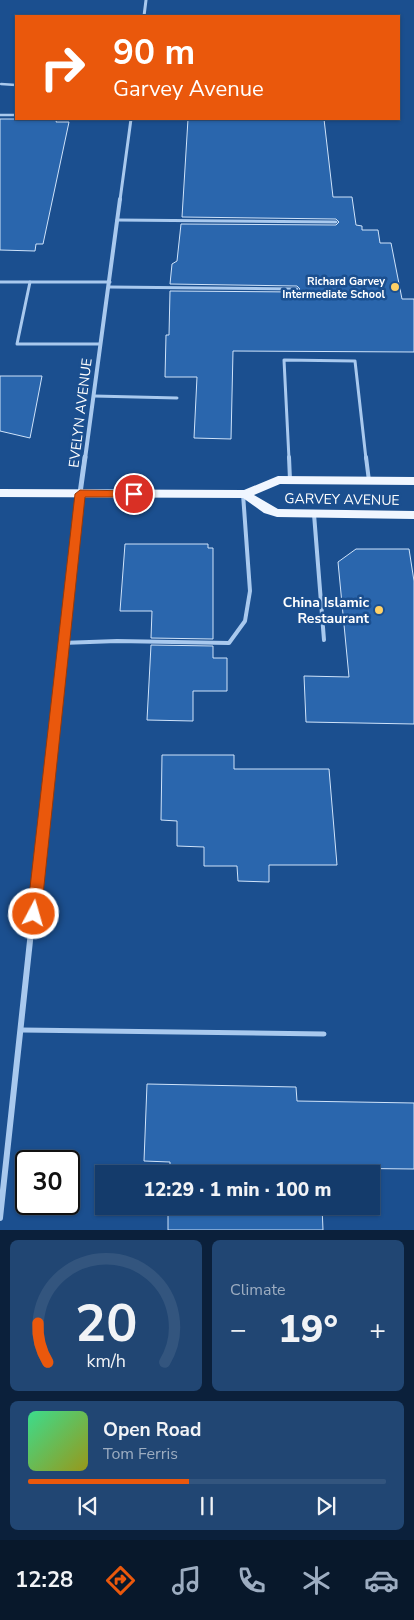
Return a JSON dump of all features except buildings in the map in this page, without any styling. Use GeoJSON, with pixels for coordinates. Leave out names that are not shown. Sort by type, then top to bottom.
{"type":"FeatureCollection","features":[{"type":"Feature","properties":{"kind":"main road","name":"GARVEY AVENUE"},"geometry":{"type":"LineString","coordinates":[[0,493],[244,494],[278,480],[414,481]]}},
{"type":"Feature","properties":{"kind":"main road","name":"GARVEY AVENUE"},"geometry":{"type":"LineString","coordinates":[[244,494],[268,510],[277,513],[414,515]]}},
{"type":"Feature","properties":{"kind":"street"},"geometry":{"type":"LineString","coordinates":[[144,15],[146,0]]}},
{"type":"Feature","properties":{"kind":"street","name":"EVELYN AVENUE"},"geometry":{"type":"LineString","coordinates":[[0,1218],[22,1030],[62,643],[80,494],[100,344],[110,285],[131,120]]}},
{"type":"Feature","properties":{"kind":"lane"},"geometry":{"type":"LineString","coordinates":[[1,84],[15,85]]}},
{"type":"Feature","properties":{"kind":"lane"},"geometry":{"type":"LineString","coordinates":[[0,115],[15,115]]}},
{"type":"Feature","properties":{"kind":"lane"},"geometry":{"type":"LineString","coordinates":[[117,220],[336,222]]}},
{"type":"Feature","properties":{"kind":"lane"},"geometry":{"type":"LineString","coordinates":[[0,282],[297,289]]}},
{"type":"Feature","properties":{"kind":"lane"},"geometry":{"type":"LineString","coordinates":[[30,282],[17,344],[100,344]]}},
{"type":"Feature","properties":{"kind":"lane"},"geometry":{"type":"LineString","coordinates":[[290,480],[284,360],[355,361],[369,481]]}},
{"type":"Feature","properties":{"kind":"lane"},"geometry":{"type":"LineString","coordinates":[[94,396],[177,398]]}},
{"type":"Feature","properties":{"kind":"lane"},"geometry":{"type":"LineString","coordinates":[[62,643],[117,641],[229,643],[245,621],[250,591],[244,494]]}},
{"type":"Feature","properties":{"kind":"lane"},"geometry":{"type":"LineString","coordinates":[[314,514],[324,640]]}},
{"type":"Feature","properties":{"kind":"lane"},"geometry":{"type":"LineString","coordinates":[[22,1030],[324,1034]]}},
{"type":"Feature","properties":{"kind":"place","name":"Richard Garvey Intermediate School"},"geometry":{"type":"Point","coordinates":[395,287]}},
{"type":"Feature","properties":{"kind":"place","name":"China Islamic Restaurant"},"geometry":{"type":"Point","coordinates":[379,610]}},
{"type":"Feature","properties":{"kind":"route"},"geometry":{"type":"LineString","coordinates":[[34,914],[62,643],[80,494],[134,494]]}}]}
